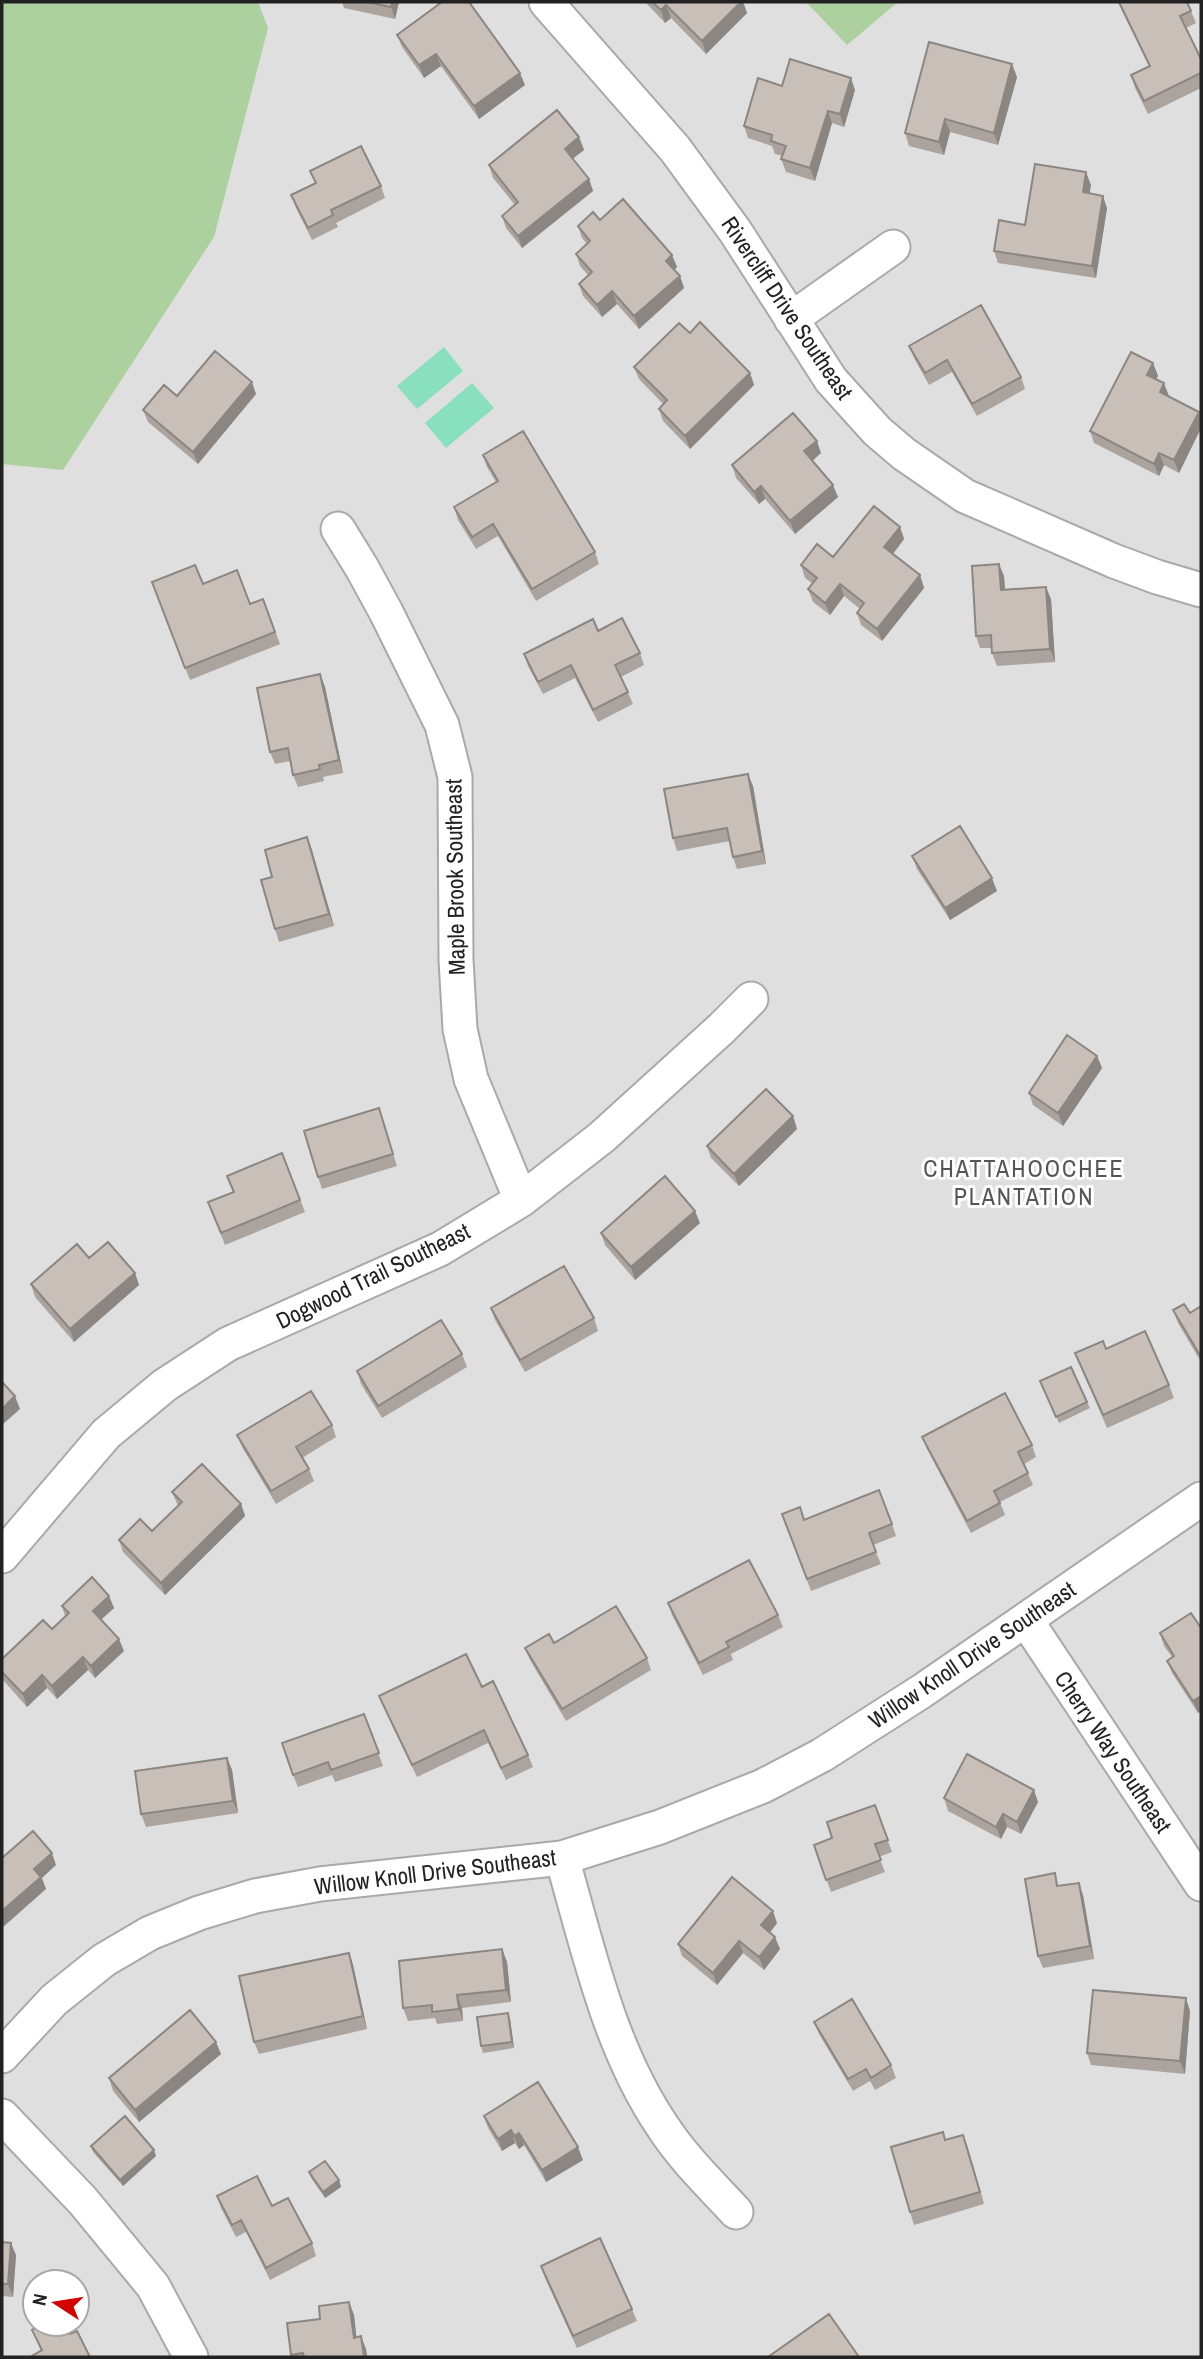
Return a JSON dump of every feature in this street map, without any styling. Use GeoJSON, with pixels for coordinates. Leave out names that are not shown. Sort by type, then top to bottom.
{"type":"FeatureCollection","features":[{"type":"Feature","properties":{"kind":"street","name":"Rivercliff Drive Southeast"},"geometry":{"type":"LineString","coordinates":[[546,2],[675,149],[735,231],[824,370],[853,406],[886,439],[965,496],[1089,551],[1157,577],[1201,590]]}},
{"type":"Feature","properties":{"kind":"street"},"geometry":{"type":"LineString","coordinates":[[791,319],[893,247]]}},
{"type":"Feature","properties":{"kind":"street","name":"Maple Brook Southeast"},"geometry":{"type":"LineString","coordinates":[[338,529],[414,665],[442,725],[455,777],[456,960],[460,1029],[471,1079],[521,1200]]}},
{"type":"Feature","properties":{"kind":"street","name":"Dogwood Trail Southeast"},"geometry":{"type":"LineString","coordinates":[[2,1556],[106,1434],[138,1405],[228,1344],[440,1249],[521,1200],[602,1137],[751,999]]}},
{"type":"Feature","properties":{"kind":"street","name":"Willow Knoll Drive Southeast"},"geometry":{"type":"LineString","coordinates":[[2,2056],[54,2000],[104,1960],[150,1933],[199,1913],[255,1896],[320,1884],[562,1857],[660,1827],[763,1786],[822,1755],[922,1692],[1201,1499]]}},
{"type":"Feature","properties":{"kind":"street","name":"Cherry Way Southeast"},"geometry":{"type":"LineString","coordinates":[[1026,1620],[1201,1884]]}},
{"type":"Feature","properties":{"kind":"street"},"geometry":{"type":"LineString","coordinates":[[562,1857],[598,1985],[639,2087],[663,2128],[736,2212]]}},
{"type":"Feature","properties":{"kind":"street"},"geometry":{"type":"LineString","coordinates":[[2,2116],[83,2201],[153,2286],[191,2357]]}},
{"type":"Feature","properties":{"kind":"shaded area"},"geometry":{"type":"Polygon","coordinates":[[[2,2],[1201,2],[1201,2357],[2,2357],[2,2]]]}},
{"type":"Feature","properties":{"kind":"green space"},"geometry":{"type":"Polygon","coordinates":[[[2,2],[258,2],[268,28],[214,237],[63,470],[2,464],[2,2]]]}},
{"type":"Feature","properties":{"kind":"green space"},"geometry":{"type":"Polygon","coordinates":[[[806,2],[898,2],[847,45],[806,2]]]}},
{"type":"Feature","properties":{"kind":"green space"},"geometry":{"type":"Polygon","coordinates":[[[444,347],[463,371],[417,409],[397,386],[444,347]]]}},
{"type":"Feature","properties":{"kind":"green space"},"geometry":{"type":"Polygon","coordinates":[[[472,383],[494,408],[446,448],[425,423],[472,383]]]}},
{"type":"Feature","properties":{"kind":"building"},"geometry":{"type":"Polygon","coordinates":[[[367,2],[392,2],[391,7],[367,2]]]}},
{"type":"Feature","properties":{"kind":"building"},"geometry":{"type":"Polygon","coordinates":[[[442,2],[469,2],[520,73],[474,106],[436,54],[419,65],[397,35],[442,2]]]}},
{"type":"Feature","properties":{"kind":"building"},"geometry":{"type":"Polygon","coordinates":[[[652,2],[741,2],[702,41],[666,5],[661,10],[652,2]]]}},
{"type":"Feature","properties":{"kind":"building"},"geometry":{"type":"Polygon","coordinates":[[[1119,2],[1187,2],[1191,11],[1180,16],[1201,59],[1201,73],[1144,101],[1131,75],[1150,66],[1119,2]]]}},
{"type":"Feature","properties":{"kind":"building"},"geometry":{"type":"Polygon","coordinates":[[[929,42],[1012,64],[994,133],[945,119],[939,142],[905,133],[929,42]]]}},
{"type":"Feature","properties":{"kind":"building"},"geometry":{"type":"Polygon","coordinates":[[[790,59],[851,78],[840,114],[828,111],[810,168],[781,159],[786,146],[771,141],[772,135],[744,126],[758,78],[782,86],[790,59]]]}},
{"type":"Feature","properties":{"kind":"building"},"geometry":{"type":"Polygon","coordinates":[[[557,110],[579,137],[565,149],[589,179],[518,236],[502,216],[518,202],[489,165],[557,110]]]}},
{"type":"Feature","properties":{"kind":"building"},"geometry":{"type":"Polygon","coordinates":[[[361,146],[381,186],[331,210],[333,215],[308,228],[291,195],[316,183],[310,171],[361,146]]]}},
{"type":"Feature","properties":{"kind":"building"},"geometry":{"type":"Polygon","coordinates":[[[1035,164],[1086,172],[1083,192],[1103,196],[1092,266],[994,251],[999,220],[1025,225],[1035,164]]]}},
{"type":"Feature","properties":{"kind":"building"},"geometry":{"type":"Polygon","coordinates":[[[623,199],[672,255],[666,261],[680,276],[634,316],[612,291],[597,305],[579,284],[592,272],[576,254],[590,241],[578,226],[593,212],[600,220],[623,199]]]}},
{"type":"Feature","properties":{"kind":"building"},"geometry":{"type":"Polygon","coordinates":[[[981,305],[1021,377],[972,404],[947,360],[925,373],[909,346],[981,305]]]}},
{"type":"Feature","properties":{"kind":"building"},"geometry":{"type":"Polygon","coordinates":[[[700,322],[750,373],[685,436],[659,409],[667,400],[634,367],[679,323],[690,333],[700,322]]]}},
{"type":"Feature","properties":{"kind":"building"},"geometry":{"type":"Polygon","coordinates":[[[215,351],[252,382],[193,452],[143,410],[164,385],[177,396],[215,351]]]}},
{"type":"Feature","properties":{"kind":"building"},"geometry":{"type":"Polygon","coordinates":[[[1131,352],[1153,363],[1147,375],[1164,383],[1160,392],[1199,412],[1174,460],[1159,453],[1154,464],[1090,431],[1131,352]]]}},
{"type":"Feature","properties":{"kind":"building"},"geometry":{"type":"Polygon","coordinates":[[[793,413],[817,441],[804,451],[833,485],[790,521],[761,486],[754,492],[732,465],[793,413]]]}},
{"type":"Feature","properties":{"kind":"building"},"geometry":{"type":"Polygon","coordinates":[[[523,431],[595,552],[532,589],[493,524],[472,537],[454,507],[498,481],[483,455],[523,431]]]}},
{"type":"Feature","properties":{"kind":"building"},"geometry":{"type":"Polygon","coordinates":[[[874,506],[900,527],[884,547],[920,575],[877,629],[857,613],[864,603],[840,584],[825,603],[808,589],[817,578],[801,565],[817,544],[833,557],[874,506]]]}},
{"type":"Feature","properties":{"kind":"building"},"geometry":{"type":"Polygon","coordinates":[[[999,564],[1001,590],[1046,587],[1050,649],[992,653],[991,635],[976,636],[972,566],[999,564]]]}},
{"type":"Feature","properties":{"kind":"building"},"geometry":{"type":"Polygon","coordinates":[[[195,565],[203,584],[237,570],[250,604],[263,599],[275,632],[185,668],[152,582],[195,565]]]}},
{"type":"Feature","properties":{"kind":"building"},"geometry":{"type":"Polygon","coordinates":[[[622,618],[640,653],[615,665],[628,692],[593,710],[571,665],[538,682],[524,654],[593,619],[598,631],[622,618]]]}},
{"type":"Feature","properties":{"kind":"building"},"geometry":{"type":"Polygon","coordinates":[[[320,674],[339,760],[319,765],[320,769],[293,775],[288,748],[270,752],[257,688],[320,674]]]}},
{"type":"Feature","properties":{"kind":"building"},"geometry":{"type":"Polygon","coordinates":[[[748,774],[762,851],[733,857],[727,828],[673,838],[664,789],[748,774]]]}},
{"type":"Feature","properties":{"kind":"building"},"geometry":{"type":"Polygon","coordinates":[[[960,826],[992,878],[945,908],[912,856],[960,826]]]}},
{"type":"Feature","properties":{"kind":"building"},"geometry":{"type":"Polygon","coordinates":[[[307,837],[329,914],[275,929],[261,880],[272,877],[265,850],[307,837]]]}},
{"type":"Feature","properties":{"kind":"building"},"geometry":{"type":"Polygon","coordinates":[[[1067,1035],[1097,1056],[1058,1113],[1029,1093],[1067,1035]]]}},
{"type":"Feature","properties":{"kind":"building"},"geometry":{"type":"Polygon","coordinates":[[[766,1089],[793,1116],[734,1174],[707,1146],[766,1089]]]}},
{"type":"Feature","properties":{"kind":"building"},"geometry":{"type":"Polygon","coordinates":[[[379,1108],[393,1154],[318,1177],[304,1131],[379,1108]]]}},
{"type":"Feature","properties":{"kind":"building"},"geometry":{"type":"Polygon","coordinates":[[[282,1153],[300,1200],[221,1233],[208,1202],[234,1192],[227,1176],[282,1153]]]}},
{"type":"Feature","properties":{"kind":"building"},"geometry":{"type":"Polygon","coordinates":[[[665,1176],[695,1211],[631,1267],[601,1233],[665,1176]]]}},
{"type":"Feature","properties":{"kind":"building"},"geometry":{"type":"Polygon","coordinates":[[[108,1242],[135,1273],[70,1329],[31,1284],[77,1244],[89,1258],[108,1242]]]}},
{"type":"Feature","properties":{"kind":"building"},"geometry":{"type":"Polygon","coordinates":[[[564,1266],[594,1318],[520,1360],[491,1308],[564,1266]]]}},
{"type":"Feature","properties":{"kind":"building"},"geometry":{"type":"Polygon","coordinates":[[[1184,1304],[1190,1313],[1201,1306],[1201,1357],[1173,1310],[1184,1304]]]}},
{"type":"Feature","properties":{"kind":"building"},"geometry":{"type":"Polygon","coordinates":[[[441,1320],[462,1354],[378,1406],[357,1371],[441,1320]]]}},
{"type":"Feature","properties":{"kind":"building"},"geometry":{"type":"Polygon","coordinates":[[[1145,1331],[1169,1385],[1103,1415],[1075,1353],[1103,1341],[1106,1349],[1145,1331]]]}},
{"type":"Feature","properties":{"kind":"building"},"geometry":{"type":"Polygon","coordinates":[[[1071,1367],[1087,1402],[1056,1417],[1040,1381],[1071,1367]]]}},
{"type":"Feature","properties":{"kind":"building"},"geometry":{"type":"Polygon","coordinates":[[[2,1382],[15,1396],[2,1409],[2,1382]]]}},
{"type":"Feature","properties":{"kind":"building"},"geometry":{"type":"Polygon","coordinates":[[[311,1391],[332,1425],[296,1447],[309,1469],[271,1491],[237,1435],[311,1391]]]}},
{"type":"Feature","properties":{"kind":"building"},"geometry":{"type":"Polygon","coordinates":[[[1005,1393],[1032,1445],[1018,1452],[1028,1473],[994,1491],[1000,1503],[967,1521],[922,1437],[1005,1393]]]}},
{"type":"Feature","properties":{"kind":"building"},"geometry":{"type":"Polygon","coordinates":[[[202,1464],[241,1504],[161,1583],[119,1540],[140,1519],[152,1531],[182,1502],[172,1492],[202,1464]]]}},
{"type":"Feature","properties":{"kind":"building"},"geometry":{"type":"Polygon","coordinates":[[[879,1490],[892,1524],[869,1533],[876,1552],[807,1579],[782,1514],[800,1507],[804,1520],[879,1490]]]}},
{"type":"Feature","properties":{"kind":"building"},"geometry":{"type":"Polygon","coordinates":[[[749,1560],[778,1615],[726,1642],[729,1647],[699,1663],[668,1603],[749,1560]]]}},
{"type":"Feature","properties":{"kind":"building"},"geometry":{"type":"Polygon","coordinates":[[[92,1577],[109,1596],[93,1611],[119,1639],[91,1666],[83,1657],[52,1686],[42,1675],[23,1694],[2,1672],[2,1659],[43,1620],[52,1629],[69,1613],[62,1606],[92,1577]]]}},
{"type":"Feature","properties":{"kind":"building"},"geometry":{"type":"Polygon","coordinates":[[[616,1606],[647,1658],[562,1709],[525,1648],[549,1634],[554,1643],[616,1606]]]}},
{"type":"Feature","properties":{"kind":"building"},"geometry":{"type":"Polygon","coordinates":[[[1191,1613],[1201,1628],[1201,1696],[1193,1701],[1167,1661],[1174,1656],[1160,1633],[1191,1613]]]}},
{"type":"Feature","properties":{"kind":"building"},"geometry":{"type":"Polygon","coordinates":[[[466,1654],[482,1687],[493,1681],[528,1755],[501,1768],[484,1730],[412,1765],[379,1696],[466,1654]]]}},
{"type":"Feature","properties":{"kind":"building"},"geometry":{"type":"Polygon","coordinates":[[[364,1714],[379,1753],[331,1770],[328,1762],[293,1775],[282,1743],[364,1714]]]}},
{"type":"Feature","properties":{"kind":"building"},"geometry":{"type":"Polygon","coordinates":[[[967,1754],[1034,1790],[1017,1822],[1003,1814],[996,1827],[944,1798],[967,1754]]]}},
{"type":"Feature","properties":{"kind":"building"},"geometry":{"type":"Polygon","coordinates":[[[227,1758],[233,1801],[141,1814],[135,1771],[227,1758]]]}},
{"type":"Feature","properties":{"kind":"building"},"geometry":{"type":"Polygon","coordinates":[[[875,1805],[888,1840],[875,1844],[881,1860],[826,1880],[814,1845],[832,1838],[827,1822],[875,1805]]]}},
{"type":"Feature","properties":{"kind":"building"},"geometry":{"type":"Polygon","coordinates":[[[33,1831],[52,1853],[34,1869],[41,1877],[2,1911],[2,1858],[33,1831]]]}},
{"type":"Feature","properties":{"kind":"building"},"geometry":{"type":"Polygon","coordinates":[[[1055,1873],[1057,1886],[1079,1883],[1090,1946],[1038,1956],[1025,1879],[1055,1873]]]}},
{"type":"Feature","properties":{"kind":"building"},"geometry":{"type":"Polygon","coordinates":[[[732,1877],[773,1911],[761,1925],[775,1937],[759,1957],[739,1941],[713,1973],[678,1944],[732,1877]]]}},
{"type":"Feature","properties":{"kind":"building"},"geometry":{"type":"Polygon","coordinates":[[[502,1949],[506,1990],[457,1995],[459,2009],[432,2012],[432,2005],[403,2008],[399,1961],[502,1949]]]}},
{"type":"Feature","properties":{"kind":"building"},"geometry":{"type":"Polygon","coordinates":[[[349,1953],[363,2016],[254,2042],[239,1976],[349,1953]]]}},
{"type":"Feature","properties":{"kind":"building"},"geometry":{"type":"Polygon","coordinates":[[[1093,1990],[1186,1998],[1180,2061],[1087,2053],[1093,1990]]]}},
{"type":"Feature","properties":{"kind":"building"},"geometry":{"type":"Polygon","coordinates":[[[852,1999],[891,2065],[871,2078],[866,2069],[848,2079],[814,2022],[852,1999]]]}},
{"type":"Feature","properties":{"kind":"building"},"geometry":{"type":"Polygon","coordinates":[[[190,2010],[216,2042],[135,2110],[109,2078],[190,2010]]]}},
{"type":"Feature","properties":{"kind":"building"},"geometry":{"type":"Polygon","coordinates":[[[508,2013],[512,2042],[481,2046],[477,2017],[508,2013]]]}},
{"type":"Feature","properties":{"kind":"building"},"geometry":{"type":"Polygon","coordinates":[[[538,2082],[578,2147],[542,2170],[519,2133],[514,2136],[511,2130],[498,2139],[484,2116],[538,2082]]]}},
{"type":"Feature","properties":{"kind":"building"},"geometry":{"type":"Polygon","coordinates":[[[125,2116],[154,2150],[120,2180],[91,2146],[125,2116]]]}},
{"type":"Feature","properties":{"kind":"building"},"geometry":{"type":"Polygon","coordinates":[[[943,2132],[945,2140],[963,2135],[980,2192],[910,2212],[891,2147],[943,2132]]]}},
{"type":"Feature","properties":{"kind":"building"},"geometry":{"type":"Polygon","coordinates":[[[325,2161],[339,2180],[323,2192],[309,2172],[325,2161]]]}},
{"type":"Feature","properties":{"kind":"building"},"geometry":{"type":"Polygon","coordinates":[[[257,2176],[272,2206],[288,2198],[312,2243],[266,2268],[241,2220],[232,2225],[217,2196],[257,2176]]]}},
{"type":"Feature","properties":{"kind":"building"},"geometry":{"type":"Polygon","coordinates":[[[600,2238],[632,2309],[573,2336],[541,2266],[600,2238]]]}},
{"type":"Feature","properties":{"kind":"building"},"geometry":{"type":"Polygon","coordinates":[[[2,2242],[11,2243],[8,2284],[2,2284],[2,2242]]]}},
{"type":"Feature","properties":{"kind":"building"},"geometry":{"type":"Polygon","coordinates":[[[349,2302],[354,2338],[361,2336],[364,2357],[304,2357],[303,2353],[291,2355],[287,2323],[320,2319],[319,2306],[349,2302]]]}},
{"type":"Feature","properties":{"kind":"building"},"geometry":{"type":"Polygon","coordinates":[[[829,2314],[859,2357],[768,2357],[829,2314]]]}},
{"type":"Feature","properties":{"kind":"building"},"geometry":{"type":"Polygon","coordinates":[[[36,2338],[80,2338],[90,2357],[32,2356],[42,2350],[36,2338]]]}},
{"type":"Feature","properties":{"kind":"district","name":"CHATTAHOOCHEE PLANTATION"},"geometry":{"type":"Point","coordinates":[1024,1183]}}]}
